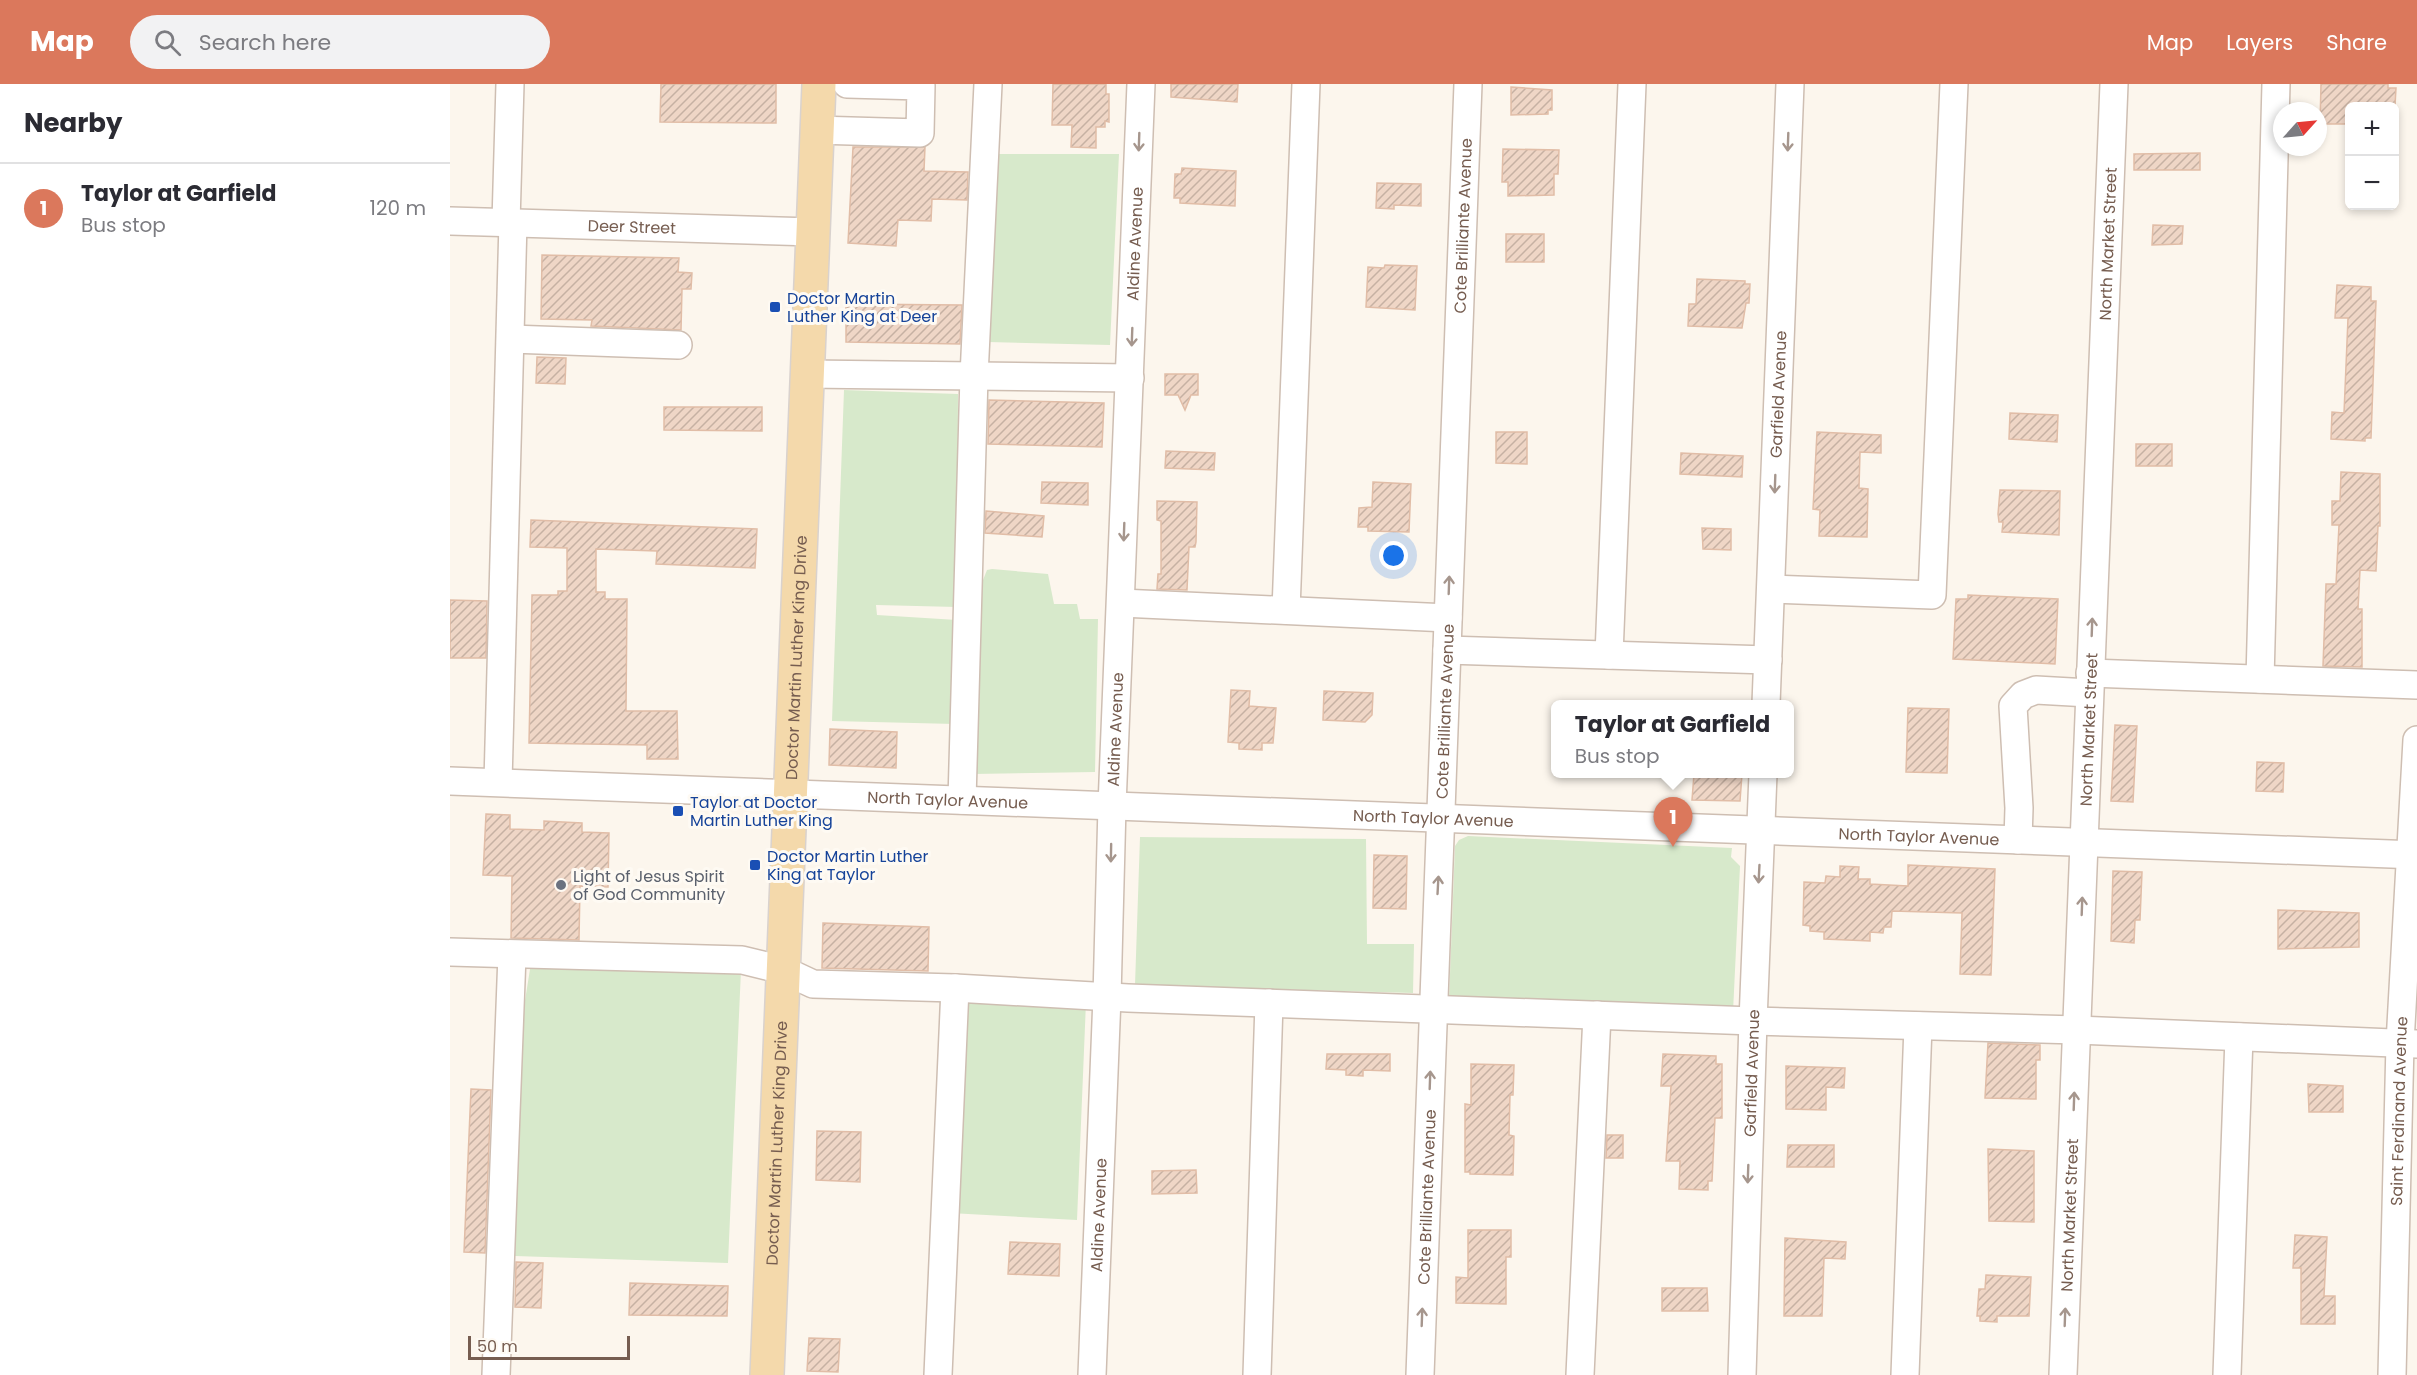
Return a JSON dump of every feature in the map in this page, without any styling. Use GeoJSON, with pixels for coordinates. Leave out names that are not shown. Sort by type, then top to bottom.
{"type":"FeatureCollection","features":[{"type":"Feature","properties":{"kind":"main road","name":"Doctor Martin Luther King Drive"},"geometry":{"type":"LineString","coordinates":[[767,1375],[819,84]]}},
{"type":"Feature","properties":{"kind":"street"},"geometry":{"type":"LineString","coordinates":[[498,782],[510,339],[510,84]]}},
{"type":"Feature","properties":{"kind":"street"},"geometry":{"type":"LineString","coordinates":[[816,130],[920,133],[921,86],[848,84]]}},
{"type":"Feature","properties":{"kind":"street"},"geometry":{"type":"LineString","coordinates":[[962,800],[974,376],[988,84]]}},
{"type":"Feature","properties":{"kind":"street","name":"Aldine Avenue"},"geometry":{"type":"LineString","coordinates":[[1092,1375],[1112,806],[1142,84]]}},
{"type":"Feature","properties":{"kind":"street"},"geometry":{"type":"LineString","coordinates":[[1286,610],[1306,84]]}},
{"type":"Feature","properties":{"kind":"street","name":"Cote Brilliante Avenue"},"geometry":{"type":"LineString","coordinates":[[1420,1375],[1468,84]]}},
{"type":"Feature","properties":{"kind":"street"},"geometry":{"type":"LineString","coordinates":[[1609,655],[1632,84]]}},
{"type":"Feature","properties":{"kind":"street","name":"Garfield Avenue"},"geometry":{"type":"LineString","coordinates":[[1766,700],[1790,84]]}},
{"type":"Feature","properties":{"kind":"street"},"geometry":{"type":"LineString","coordinates":[[1771,590],[1932,595],[1954,84]]}},
{"type":"Feature","properties":{"kind":"street","name":"North Market Street"},"geometry":{"type":"LineString","coordinates":[[2063,1375],[2114,84]]}},
{"type":"Feature","properties":{"kind":"street"},"geometry":{"type":"LineString","coordinates":[[2260,679],[2276,84]]}},
{"type":"Feature","properties":{"kind":"street","name":"Deer Street"},"geometry":{"type":"LineString","coordinates":[[450,221],[813,232]]}},
{"type":"Feature","properties":{"kind":"street"},"geometry":{"type":"LineString","coordinates":[[510,339],[678,345]]}},
{"type":"Feature","properties":{"kind":"street"},"geometry":{"type":"LineString","coordinates":[[807,374],[1130,378]]}},
{"type":"Feature","properties":{"kind":"street"},"geometry":{"type":"LineString","coordinates":[[1121,603],[1448,618]]}},
{"type":"Feature","properties":{"kind":"street"},"geometry":{"type":"LineString","coordinates":[[1447,650],[1768,660]]}},
{"type":"Feature","properties":{"kind":"street"},"geometry":{"type":"LineString","coordinates":[[2018,840],[2019,808],[2013,706],[2023,695],[2036,690],[2090,683],[2260,679],[2417,685]]}},
{"type":"Feature","properties":{"kind":"street","name":"Saint Ferdinand Avenue"},"geometry":{"type":"LineString","coordinates":[[2392,1375],[2409,1044],[2417,740]]}},
{"type":"Feature","properties":{"kind":"street","name":"Garfield Avenue"},"geometry":{"type":"LineString","coordinates":[[1742,1375],[1763,778]]}},
{"type":"Feature","properties":{"kind":"street","name":"North Taylor Avenue"},"geometry":{"type":"LineString","coordinates":[[450,780],[2414,855]]}},
{"type":"Feature","properties":{"kind":"street"},"geometry":{"type":"LineString","coordinates":[[450,952],[741,960],[783,970],[813,984],[955,988],[1107,997],[1753,1021],[2077,1030],[2409,1044]]}},
{"type":"Feature","properties":{"kind":"street"},"geometry":{"type":"LineString","coordinates":[[496,1375],[512,955]]}},
{"type":"Feature","properties":{"kind":"street"},"geometry":{"type":"LineString","coordinates":[[938,1375],[955,988]]}},
{"type":"Feature","properties":{"kind":"street"},"geometry":{"type":"LineString","coordinates":[[1257,1375],[1269,1003]]}},
{"type":"Feature","properties":{"kind":"street"},"geometry":{"type":"LineString","coordinates":[[1580,1375],[1597,1015]]}},
{"type":"Feature","properties":{"kind":"street"},"geometry":{"type":"LineString","coordinates":[[1905,1375],[1918,1026]]}},
{"type":"Feature","properties":{"kind":"street"},"geometry":{"type":"LineString","coordinates":[[2227,1375],[2239,1037]]}},
{"type":"Feature","properties":{"kind":"green space"},"geometry":{"type":"Polygon","coordinates":[[[993,154],[1119,154],[1110,345],[988,342],[993,154]]]}},
{"type":"Feature","properties":{"kind":"green space"},"geometry":{"type":"Polygon","coordinates":[[[844,390],[958,394],[957,607],[876,605],[877,615],[957,620],[955,724],[832,721],[844,390]]]}},
{"type":"Feature","properties":{"kind":"green space"},"geometry":{"type":"Polygon","coordinates":[[[987,570],[1048,574],[1054,604],[1077,604],[1080,619],[1098,619],[1095,772],[973,774],[980,581],[983,580],[987,570]]]}},
{"type":"Feature","properties":{"kind":"green space"},"geometry":{"type":"Polygon","coordinates":[[[1468,836],[1732,848],[1731,857],[1740,866],[1733,1012],[1449,1000],[1455,846],[1459,840],[1468,836]]]}},
{"type":"Feature","properties":{"kind":"green space"},"geometry":{"type":"Polygon","coordinates":[[[1140,837],[1366,839],[1367,944],[1414,944],[1413,993],[1135,985],[1140,837]]]}},
{"type":"Feature","properties":{"kind":"green space"},"geometry":{"type":"Polygon","coordinates":[[[531,963],[741,970],[728,1263],[515,1256],[523,1013],[531,963]]]}},
{"type":"Feature","properties":{"kind":"green space"},"geometry":{"type":"Polygon","coordinates":[[[961,997],[1086,1002],[1077,1220],[950,1213],[961,997]]]}},
{"type":"Feature","properties":{"kind":"building"},"geometry":{"type":"Polygon","coordinates":[[[661,84],[776,84],[776,123],[660,122],[661,84]]]}},
{"type":"Feature","properties":{"kind":"building"},"geometry":{"type":"Polygon","coordinates":[[[1053,84],[1106,84],[1106,94],[1109,94],[1109,122],[1105,121],[1105,127],[1096,127],[1096,148],[1071,147],[1072,125],[1052,125],[1053,84]]]}},
{"type":"Feature","properties":{"kind":"building"},"geometry":{"type":"Polygon","coordinates":[[[1171,84],[1238,84],[1237,102],[1171,97],[1171,84]]]}},
{"type":"Feature","properties":{"kind":"building"},"geometry":{"type":"Polygon","coordinates":[[[2321,84],[2388,84],[2388,88],[2396,88],[2395,102],[2345,102],[2345,124],[2327,124],[2327,102],[2321,102],[2321,84]]]}},
{"type":"Feature","properties":{"kind":"building"},"geometry":{"type":"Polygon","coordinates":[[[1511,87],[1552,90],[1552,110],[1548,110],[1548,114],[1511,115],[1511,87]]]}},
{"type":"Feature","properties":{"kind":"building"},"geometry":{"type":"Polygon","coordinates":[[[853,147],[925,147],[924,171],[968,172],[967,200],[932,199],[931,221],[898,220],[896,246],[848,243],[853,147]]]}},
{"type":"Feature","properties":{"kind":"building"},"geometry":{"type":"Polygon","coordinates":[[[1503,149],[1559,150],[1558,174],[1554,174],[1554,195],[1508,196],[1508,182],[1502,182],[1503,149]]]}},
{"type":"Feature","properties":{"kind":"building"},"geometry":{"type":"Polygon","coordinates":[[[2200,153],[2200,170],[2134,170],[2134,154],[2200,153]]]}},
{"type":"Feature","properties":{"kind":"building"},"geometry":{"type":"Polygon","coordinates":[[[1182,168],[1236,171],[1235,206],[1180,203],[1180,198],[1174,198],[1175,174],[1181,174],[1182,168]]]}},
{"type":"Feature","properties":{"kind":"building"},"geometry":{"type":"Polygon","coordinates":[[[1377,183],[1421,184],[1421,206],[1394,205],[1394,209],[1376,208],[1377,183]]]}},
{"type":"Feature","properties":{"kind":"building"},"geometry":{"type":"Polygon","coordinates":[[[2153,225],[2183,226],[2182,244],[2152,245],[2153,225]]]}},
{"type":"Feature","properties":{"kind":"building"},"geometry":{"type":"Polygon","coordinates":[[[1506,234],[1544,234],[1544,262],[1506,262],[1506,234]]]}},
{"type":"Feature","properties":{"kind":"building"},"geometry":{"type":"Polygon","coordinates":[[[542,255],[679,258],[678,272],[692,273],[691,289],[682,289],[681,330],[591,326],[592,320],[541,319],[542,255]]]}},
{"type":"Feature","properties":{"kind":"building"},"geometry":{"type":"Polygon","coordinates":[[[1385,265],[1417,266],[1415,310],[1366,307],[1368,267],[1384,268],[1385,265]]]}},
{"type":"Feature","properties":{"kind":"building"},"geometry":{"type":"Polygon","coordinates":[[[1697,279],[1745,281],[1745,284],[1750,284],[1749,303],[1746,303],[1742,328],[1688,326],[1689,304],[1696,304],[1697,279]]]}},
{"type":"Feature","properties":{"kind":"building"},"geometry":{"type":"Polygon","coordinates":[[[2337,285],[2371,287],[2371,301],[2376,301],[2371,438],[2365,438],[2365,441],[2331,439],[2332,412],[2344,413],[2348,318],[2335,318],[2337,285]]]}},
{"type":"Feature","properties":{"kind":"building"},"geometry":{"type":"Polygon","coordinates":[[[846,304],[962,305],[960,344],[846,342],[846,304]]]}},
{"type":"Feature","properties":{"kind":"building"},"geometry":{"type":"Polygon","coordinates":[[[537,357],[566,358],[565,384],[536,383],[537,357]]]}},
{"type":"Feature","properties":{"kind":"building"},"geometry":{"type":"Polygon","coordinates":[[[1165,374],[1198,374],[1198,395],[1191,395],[1185,410],[1178,395],[1165,395],[1165,374]]]}},
{"type":"Feature","properties":{"kind":"building"},"geometry":{"type":"Polygon","coordinates":[[[989,400],[1104,403],[1102,447],[988,444],[989,400]]]}},
{"type":"Feature","properties":{"kind":"building"},"geometry":{"type":"Polygon","coordinates":[[[664,407],[762,407],[762,431],[664,430],[664,407]]]}},
{"type":"Feature","properties":{"kind":"building"},"geometry":{"type":"Polygon","coordinates":[[[2010,413],[2058,415],[2057,442],[2009,439],[2010,413]]]}},
{"type":"Feature","properties":{"kind":"building"},"geometry":{"type":"Polygon","coordinates":[[[1496,432],[1527,432],[1527,464],[1496,463],[1496,432]]]}},
{"type":"Feature","properties":{"kind":"building"},"geometry":{"type":"Polygon","coordinates":[[[1817,432],[1881,435],[1881,453],[1860,452],[1859,488],[1868,489],[1867,537],[1819,536],[1820,510],[1813,509],[1817,432]]]}},
{"type":"Feature","properties":{"kind":"building"},"geometry":{"type":"Polygon","coordinates":[[[2136,444],[2172,444],[2172,466],[2136,466],[2136,444]]]}},
{"type":"Feature","properties":{"kind":"building"},"geometry":{"type":"Polygon","coordinates":[[[1166,451],[1215,453],[1214,470],[1165,468],[1166,451]]]}},
{"type":"Feature","properties":{"kind":"building"},"geometry":{"type":"Polygon","coordinates":[[[1681,453],[1743,456],[1742,477],[1680,474],[1681,453]]]}},
{"type":"Feature","properties":{"kind":"building"},"geometry":{"type":"Polygon","coordinates":[[[2341,472],[2380,474],[2380,526],[2378,526],[2376,571],[2360,570],[2358,609],[2362,609],[2362,667],[2323,666],[2326,584],[2336,584],[2339,525],[2332,525],[2332,501],[2340,501],[2341,472]]]}},
{"type":"Feature","properties":{"kind":"building"},"geometry":{"type":"Polygon","coordinates":[[[1042,482],[1088,483],[1088,505],[1041,503],[1042,482]]]}},
{"type":"Feature","properties":{"kind":"building"},"geometry":{"type":"Polygon","coordinates":[[[1373,482],[1411,484],[1409,532],[1368,531],[1368,527],[1358,527],[1359,508],[1372,507],[1373,482]]]}},
{"type":"Feature","properties":{"kind":"building"},"geometry":{"type":"Polygon","coordinates":[[[2000,490],[2060,491],[2059,535],[2002,532],[2003,522],[1999,522],[1998,514],[2000,490]]]}},
{"type":"Feature","properties":{"kind":"building"},"geometry":{"type":"Polygon","coordinates":[[[1157,501],[1197,502],[1196,542],[1195,547],[1189,547],[1187,590],[1157,589],[1158,574],[1161,574],[1161,521],[1157,520],[1157,501]]]}},
{"type":"Feature","properties":{"kind":"building"},"geometry":{"type":"Polygon","coordinates":[[[986,511],[1044,516],[1042,537],[985,533],[986,511]]]}},
{"type":"Feature","properties":{"kind":"building"},"geometry":{"type":"Polygon","coordinates":[[[531,520],[757,529],[755,568],[656,564],[657,551],[596,549],[596,592],[605,592],[605,599],[627,599],[626,711],[677,711],[678,759],[647,759],[647,745],[529,743],[532,595],[558,595],[558,591],[567,591],[567,548],[530,547],[531,520]]]}},
{"type":"Feature","properties":{"kind":"building"},"geometry":{"type":"Polygon","coordinates":[[[1702,528],[1731,529],[1731,550],[1703,549],[1702,528]]]}},
{"type":"Feature","properties":{"kind":"building"},"geometry":{"type":"Polygon","coordinates":[[[1968,595],[2058,599],[2055,664],[1953,659],[1956,599],[1968,599],[1968,595]]]}},
{"type":"Feature","properties":{"kind":"building"},"geometry":{"type":"Polygon","coordinates":[[[450,600],[487,601],[486,658],[450,658],[450,600]]]}},
{"type":"Feature","properties":{"kind":"building"},"geometry":{"type":"Polygon","coordinates":[[[1231,690],[1250,691],[1249,706],[1276,708],[1273,743],[1262,743],[1262,750],[1239,749],[1239,743],[1228,742],[1231,690]]]}},
{"type":"Feature","properties":{"kind":"building"},"geometry":{"type":"Polygon","coordinates":[[[1324,691],[1373,693],[1372,715],[1365,722],[1323,720],[1324,691]]]}},
{"type":"Feature","properties":{"kind":"building"},"geometry":{"type":"Polygon","coordinates":[[[1908,708],[1949,709],[1947,773],[1906,772],[1908,708]]]}},
{"type":"Feature","properties":{"kind":"building"},"geometry":{"type":"Polygon","coordinates":[[[2115,725],[2137,726],[2133,802],[2111,801],[2115,725]]]}},
{"type":"Feature","properties":{"kind":"building"},"geometry":{"type":"Polygon","coordinates":[[[830,729],[897,732],[896,768],[829,765],[830,729]]]}},
{"type":"Feature","properties":{"kind":"building"},"geometry":{"type":"Polygon","coordinates":[[[2257,762],[2284,763],[2283,792],[2256,791],[2257,762]]]}},
{"type":"Feature","properties":{"kind":"building"},"geometry":{"type":"Polygon","coordinates":[[[1694,778],[1742,778],[1740,801],[1692,800],[1694,778]]]}},
{"type":"Feature","properties":{"kind":"building"},"geometry":{"type":"Polygon","coordinates":[[[486,814],[510,815],[510,829],[544,830],[544,821],[582,823],[582,832],[609,833],[608,887],[580,886],[579,940],[511,938],[512,876],[483,875],[486,814]]]}},
{"type":"Feature","properties":{"kind":"building"},"geometry":{"type":"Polygon","coordinates":[[[1374,855],[1407,856],[1406,909],[1373,908],[1374,855]]]}},
{"type":"Feature","properties":{"kind":"building"},"geometry":{"type":"Polygon","coordinates":[[[1908,865],[1995,869],[1991,975],[1960,974],[1962,913],[1892,911],[1891,927],[1884,927],[1883,933],[1870,932],[1870,941],[1824,939],[1824,932],[1810,931],[1810,926],[1803,925],[1804,882],[1825,883],[1826,876],[1840,877],[1840,866],[1859,867],[1858,879],[1870,879],[1870,884],[1908,886],[1908,865]]]}},
{"type":"Feature","properties":{"kind":"building"},"geometry":{"type":"Polygon","coordinates":[[[2113,871],[2142,872],[2140,920],[2135,920],[2134,943],[2111,941],[2113,871]]]}},
{"type":"Feature","properties":{"kind":"building"},"geometry":{"type":"Polygon","coordinates":[[[2278,910],[2359,913],[2359,947],[2278,949],[2278,910]]]}},
{"type":"Feature","properties":{"kind":"building"},"geometry":{"type":"Polygon","coordinates":[[[823,923],[929,927],[928,971],[822,968],[823,923]]]}},
{"type":"Feature","properties":{"kind":"building"},"geometry":{"type":"Polygon","coordinates":[[[1988,1043],[2040,1045],[2040,1060],[2036,1060],[2036,1099],[1985,1098],[1988,1043]]]}},
{"type":"Feature","properties":{"kind":"building"},"geometry":{"type":"Polygon","coordinates":[[[1327,1054],[1390,1054],[1390,1071],[1363,1070],[1363,1076],[1346,1075],[1346,1070],[1326,1069],[1327,1054]]]}},
{"type":"Feature","properties":{"kind":"building"},"geometry":{"type":"Polygon","coordinates":[[[1663,1054],[1716,1056],[1716,1064],[1722,1064],[1722,1118],[1715,1118],[1712,1181],[1708,1181],[1708,1190],[1679,1189],[1680,1161],[1666,1161],[1671,1086],[1661,1086],[1663,1054]]]}},
{"type":"Feature","properties":{"kind":"building"},"geometry":{"type":"Polygon","coordinates":[[[1471,1064],[1514,1065],[1513,1095],[1510,1095],[1509,1135],[1514,1136],[1513,1175],[1465,1172],[1465,1104],[1471,1105],[1471,1064]]]}},
{"type":"Feature","properties":{"kind":"building"},"geometry":{"type":"Polygon","coordinates":[[[1786,1066],[1845,1068],[1844,1088],[1826,1087],[1826,1110],[1786,1109],[1786,1066]]]}},
{"type":"Feature","properties":{"kind":"building"},"geometry":{"type":"Polygon","coordinates":[[[2308,1084],[2343,1086],[2343,1112],[2309,1112],[2308,1084]]]}},
{"type":"Feature","properties":{"kind":"building"},"geometry":{"type":"Polygon","coordinates":[[[471,1089],[491,1090],[485,1253],[464,1252],[471,1089]]]}},
{"type":"Feature","properties":{"kind":"building"},"geometry":{"type":"Polygon","coordinates":[[[817,1131],[861,1132],[860,1182],[816,1180],[817,1131]]]}},
{"type":"Feature","properties":{"kind":"building"},"geometry":{"type":"Polygon","coordinates":[[[1607,1135],[1623,1135],[1623,1158],[1606,1158],[1607,1135]]]}},
{"type":"Feature","properties":{"kind":"building"},"geometry":{"type":"Polygon","coordinates":[[[1788,1145],[1834,1145],[1834,1167],[1787,1167],[1788,1145]]]}},
{"type":"Feature","properties":{"kind":"building"},"geometry":{"type":"Polygon","coordinates":[[[1988,1149],[2034,1151],[2034,1222],[1989,1221],[1988,1149]]]}},
{"type":"Feature","properties":{"kind":"building"},"geometry":{"type":"Polygon","coordinates":[[[1196,1170],[1197,1193],[1152,1194],[1152,1171],[1196,1170]]]}},
{"type":"Feature","properties":{"kind":"building"},"geometry":{"type":"Polygon","coordinates":[[[1468,1230],[1511,1230],[1511,1257],[1506,1257],[1506,1304],[1456,1303],[1456,1277],[1468,1278],[1468,1230]]]}},
{"type":"Feature","properties":{"kind":"building"},"geometry":{"type":"Polygon","coordinates":[[[2295,1235],[2327,1237],[2324,1296],[2335,1296],[2335,1324],[2301,1324],[2301,1268],[2293,1268],[2295,1235]]]}},
{"type":"Feature","properties":{"kind":"building"},"geometry":{"type":"Polygon","coordinates":[[[1785,1238],[1846,1242],[1845,1259],[1824,1258],[1822,1316],[1784,1316],[1785,1238]]]}},
{"type":"Feature","properties":{"kind":"building"},"geometry":{"type":"Polygon","coordinates":[[[1010,1242],[1060,1244],[1059,1276],[1008,1274],[1010,1242]]]}},
{"type":"Feature","properties":{"kind":"building"},"geometry":{"type":"Polygon","coordinates":[[[516,1262],[543,1263],[541,1308],[515,1307],[516,1262]]]}},
{"type":"Feature","properties":{"kind":"building"},"geometry":{"type":"Polygon","coordinates":[[[1986,1275],[2031,1277],[2029,1316],[1997,1316],[1997,1322],[1980,1321],[1980,1316],[1977,1316],[1979,1289],[1985,1289],[1986,1275]]]}},
{"type":"Feature","properties":{"kind":"building"},"geometry":{"type":"Polygon","coordinates":[[[630,1283],[728,1286],[727,1316],[629,1315],[630,1283]]]}},
{"type":"Feature","properties":{"kind":"building"},"geometry":{"type":"Polygon","coordinates":[[[1662,1288],[1707,1288],[1708,1311],[1662,1311],[1662,1288]]]}},
{"type":"Feature","properties":{"kind":"building"},"geometry":{"type":"Polygon","coordinates":[[[809,1338],[840,1339],[838,1372],[807,1371],[809,1338]]]}},
{"type":"Feature","properties":{"kind":"place","name":"Doctor Martin Luther King at Deer"},"geometry":{"type":"Point","coordinates":[775,307]}},
{"type":"Feature","properties":{"kind":"place","name":"Taylor at Doctor Martin Luther King"},"geometry":{"type":"Point","coordinates":[678,811]}},
{"type":"Feature","properties":{"kind":"place","name":"Taylor at Garfield"},"geometry":{"type":"Point","coordinates":[1673,847]}},
{"type":"Feature","properties":{"kind":"place","name":"Doctor Martin Luther King at Taylor"},"geometry":{"type":"Point","coordinates":[755,865]}},
{"type":"Feature","properties":{"kind":"place","name":"Light of Jesus Spirit of God Community"},"geometry":{"type":"Point","coordinates":[561,885]}}]}
